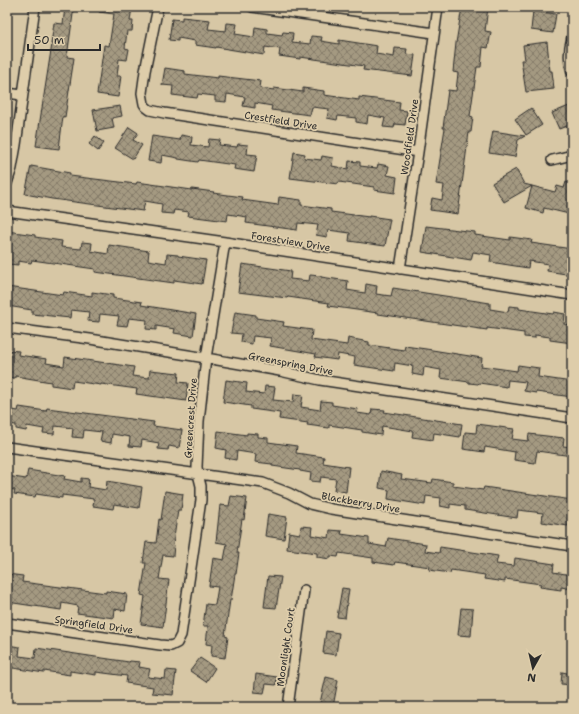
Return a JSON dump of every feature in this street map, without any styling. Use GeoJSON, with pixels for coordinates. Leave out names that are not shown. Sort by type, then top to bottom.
{"type":"FeatureCollection","features":[{"type":"Feature","properties":{"kind":"street"},"geometry":{"type":"LineString","coordinates":[[7,183],[12,168],[16,145],[35,7]]}},
{"type":"Feature","properties":{"kind":"street","name":"Crestfield Drive"},"geometry":{"type":"LineString","coordinates":[[158,7],[142,93],[146,108],[164,113],[418,152]]}},
{"type":"Feature","properties":{"kind":"street"},"geometry":{"type":"LineString","coordinates":[[252,7],[434,32]]}},
{"type":"Feature","properties":{"kind":"street","name":"Woodfield Drive"},"geometry":{"type":"LineString","coordinates":[[400,269],[438,7]]}},
{"type":"Feature","properties":{"kind":"street"},"geometry":{"type":"LineString","coordinates":[[572,37],[570,46],[570,67],[572,72]]}},
{"type":"Feature","properties":{"kind":"street"},"geometry":{"type":"LineString","coordinates":[[7,93],[22,95]]}},
{"type":"Feature","properties":{"kind":"street"},"geometry":{"type":"LineString","coordinates":[[552,160],[572,155]]}},
{"type":"Feature","properties":{"kind":"street","name":"Forestview Drive"},"geometry":{"type":"LineString","coordinates":[[7,211],[225,242],[572,295]]}},
{"type":"Feature","properties":{"kind":"street","name":"Greencrest Drive"},"geometry":{"type":"LineString","coordinates":[[177,643],[181,635],[201,500],[201,486],[198,474],[198,420],[206,358],[225,242]]}},
{"type":"Feature","properties":{"kind":"street","name":"Greenspring Drive"},"geometry":{"type":"LineString","coordinates":[[7,328],[90,339],[280,371],[320,380],[572,418]]}},
{"type":"Feature","properties":{"kind":"street","name":"Blackberry Drive"},"geometry":{"type":"LineString","coordinates":[[7,447],[263,484],[289,493],[310,504],[331,509],[572,546]]}},
{"type":"Feature","properties":{"kind":"street","name":"Moonlight Court"},"geometry":{"type":"LineString","coordinates":[[288,707],[304,590]]}},
{"type":"Feature","properties":{"kind":"street","name":"Springfield Drive"},"geometry":{"type":"LineString","coordinates":[[7,623],[160,645],[171,646],[177,643]]}},
{"type":"Feature","properties":{"kind":"building"},"geometry":{"type":"Polygon","coordinates":[[[65,7],[74,7],[67,57],[74,58],[65,117],[63,116],[59,149],[36,146],[54,23],[63,24],[65,7]]]}},
{"type":"Feature","properties":{"kind":"building"},"geometry":{"type":"Polygon","coordinates":[[[100,7],[132,7],[130,21],[133,21],[132,31],[127,31],[125,48],[129,49],[127,60],[119,59],[117,76],[121,76],[118,97],[97,94],[104,45],[109,46],[114,14],[99,12],[100,7]]]}},
{"type":"Feature","properties":{"kind":"building"},"geometry":{"type":"Polygon","coordinates":[[[462,7],[488,7],[485,31],[491,32],[488,48],[483,47],[481,67],[477,67],[470,116],[473,117],[471,132],[469,132],[458,214],[430,210],[432,198],[442,200],[444,185],[436,184],[445,128],[443,128],[448,90],[456,91],[458,73],[453,72],[462,7]]]}},
{"type":"Feature","properties":{"kind":"building"},"geometry":{"type":"Polygon","coordinates":[[[533,11],[556,14],[553,33],[531,30],[533,11]]]}},
{"type":"Feature","properties":{"kind":"building"},"geometry":{"type":"Polygon","coordinates":[[[182,17],[210,20],[208,29],[226,31],[227,23],[237,24],[235,34],[254,37],[255,27],[267,29],[267,33],[282,35],[283,32],[293,33],[292,42],[310,44],[311,36],[322,37],[321,41],[339,44],[339,40],[377,46],[376,54],[394,57],[395,48],[407,49],[406,54],[415,55],[412,76],[363,70],[364,66],[300,57],[300,59],[279,56],[280,49],[265,47],[264,55],[195,45],[195,41],[178,38],[178,41],[169,40],[172,19],[182,20],[182,17]]]}},
{"type":"Feature","properties":{"kind":"building"},"geometry":{"type":"Polygon","coordinates":[[[547,42],[550,71],[552,71],[554,89],[526,92],[521,60],[525,60],[523,45],[547,42]]]}},
{"type":"Feature","properties":{"kind":"building"},"geometry":{"type":"Polygon","coordinates":[[[165,68],[185,71],[185,74],[261,81],[260,88],[274,90],[274,88],[303,92],[303,88],[324,91],[324,95],[359,100],[359,97],[400,102],[399,110],[407,111],[405,125],[395,124],[394,128],[383,127],[385,118],[368,115],[367,124],[356,122],[356,118],[338,116],[337,120],[327,118],[329,109],[312,107],[310,115],[271,110],[272,106],[255,103],[255,108],[243,106],[245,97],[227,94],[226,102],[215,101],[215,96],[198,94],[197,98],[172,95],[173,86],[162,85],[165,68]]]}},
{"type":"Feature","properties":{"kind":"building"},"geometry":{"type":"Polygon","coordinates":[[[120,106],[122,116],[112,118],[114,128],[97,131],[93,110],[120,106]]]}},
{"type":"Feature","properties":{"kind":"building"},"geometry":{"type":"Polygon","coordinates":[[[569,106],[572,112],[572,124],[559,129],[552,113],[569,106]]]}},
{"type":"Feature","properties":{"kind":"building"},"geometry":{"type":"Polygon","coordinates":[[[531,108],[542,125],[526,135],[515,119],[531,108]]]}},
{"type":"Feature","properties":{"kind":"building"},"geometry":{"type":"Polygon","coordinates":[[[129,127],[138,133],[133,140],[142,145],[133,159],[115,148],[129,127]]]}},
{"type":"Feature","properties":{"kind":"building"},"geometry":{"type":"Polygon","coordinates":[[[493,131],[525,136],[518,140],[515,157],[489,153],[493,131]]]}},
{"type":"Feature","properties":{"kind":"building"},"geometry":{"type":"Polygon","coordinates":[[[181,135],[192,137],[191,145],[208,147],[209,139],[220,140],[219,145],[237,147],[238,144],[248,145],[247,154],[257,155],[254,172],[234,169],[235,165],[199,160],[198,162],[162,155],[161,163],[148,161],[152,136],[180,140],[181,135]]]}},
{"type":"Feature","properties":{"kind":"building"},"geometry":{"type":"Polygon","coordinates":[[[95,136],[104,143],[98,151],[89,144],[95,136]]]}},
{"type":"Feature","properties":{"kind":"building"},"geometry":{"type":"Polygon","coordinates":[[[294,152],[305,154],[304,158],[321,160],[322,156],[333,158],[332,166],[348,169],[349,161],[360,162],[360,166],[377,168],[378,164],[389,166],[387,175],[397,177],[395,193],[374,190],[374,187],[339,182],[338,184],[290,178],[294,152]]]}},
{"type":"Feature","properties":{"kind":"building"},"geometry":{"type":"Polygon","coordinates":[[[31,166],[70,173],[70,176],[136,184],[137,182],[214,192],[213,193],[243,197],[242,200],[278,205],[279,197],[301,200],[301,205],[331,209],[331,212],[390,219],[385,246],[349,241],[350,233],[328,230],[327,237],[316,235],[318,225],[298,223],[297,230],[246,223],[247,217],[228,214],[227,221],[188,216],[189,212],[174,210],[173,214],[161,213],[162,204],[145,201],[143,211],[25,194],[31,166]]]}},
{"type":"Feature","properties":{"kind":"building"},"geometry":{"type":"Polygon","coordinates":[[[516,169],[524,184],[532,186],[504,202],[492,183],[516,169]]]}},
{"type":"Feature","properties":{"kind":"building"},"geometry":{"type":"Polygon","coordinates":[[[566,182],[572,184],[572,199],[569,214],[544,208],[543,213],[526,208],[532,186],[555,192],[557,186],[564,188],[566,182]]]}},
{"type":"Feature","properties":{"kind":"building"},"geometry":{"type":"Polygon","coordinates":[[[426,226],[475,232],[475,235],[510,240],[510,237],[532,240],[531,243],[572,249],[572,275],[547,271],[548,264],[529,261],[528,268],[490,262],[491,255],[473,252],[471,260],[422,252],[426,226]]]}},
{"type":"Feature","properties":{"kind":"building"},"geometry":{"type":"Polygon","coordinates":[[[7,231],[62,241],[61,247],[81,249],[82,242],[92,243],[91,251],[108,254],[109,245],[149,251],[148,260],[166,263],[167,254],[206,260],[202,284],[174,280],[174,283],[95,272],[95,269],[32,260],[31,263],[18,261],[18,265],[7,264],[7,231]]]}},
{"type":"Feature","properties":{"kind":"building"},"geometry":{"type":"Polygon","coordinates":[[[242,264],[291,271],[290,279],[309,281],[310,275],[348,281],[347,290],[365,293],[366,284],[377,286],[376,294],[391,296],[393,288],[490,303],[490,309],[508,312],[509,306],[553,314],[554,312],[565,314],[564,324],[572,325],[572,343],[550,340],[550,337],[535,335],[535,338],[524,337],[524,333],[487,328],[487,330],[328,306],[329,303],[238,292],[242,264]]]}},
{"type":"Feature","properties":{"kind":"building"},"geometry":{"type":"Polygon","coordinates":[[[7,287],[63,295],[64,292],[92,296],[92,292],[113,295],[113,298],[142,302],[141,305],[196,314],[193,336],[174,333],[175,329],[156,326],[156,330],[146,329],[147,320],[129,318],[127,326],[117,325],[119,316],[100,314],[99,322],[88,321],[89,312],[71,310],[70,318],[32,314],[32,310],[7,306],[7,287]]]}},
{"type":"Feature","properties":{"kind":"building"},"geometry":{"type":"Polygon","coordinates":[[[235,312],[256,315],[256,318],[284,322],[283,326],[312,330],[311,340],[347,345],[348,338],[369,342],[369,345],[404,350],[405,346],[482,358],[481,366],[517,371],[518,365],[539,368],[538,377],[572,382],[572,397],[524,391],[526,382],[508,380],[507,387],[440,378],[441,370],[424,367],[423,376],[412,374],[413,366],[395,363],[394,371],[354,365],[355,357],[338,354],[337,360],[315,357],[316,354],[270,346],[271,338],[253,336],[252,344],[241,342],[242,334],[231,333],[235,312]]]}},
{"type":"Feature","properties":{"kind":"building"},"geometry":{"type":"Polygon","coordinates":[[[8,350],[19,351],[18,355],[47,359],[46,363],[64,366],[65,357],[134,367],[132,376],[149,378],[150,370],[179,373],[178,382],[188,383],[186,401],[136,394],[137,389],[101,384],[73,381],[72,388],[51,385],[51,382],[15,376],[15,378],[7,377],[8,350]]]}},
{"type":"Feature","properties":{"kind":"building"},"geometry":{"type":"Polygon","coordinates":[[[226,380],[247,383],[246,392],[264,394],[265,386],[275,387],[273,400],[293,402],[294,394],[303,395],[301,407],[320,410],[321,401],[332,402],[332,405],[358,409],[357,413],[371,415],[372,409],[385,410],[384,412],[462,424],[460,437],[434,433],[433,440],[412,437],[413,431],[382,426],[381,435],[362,432],[362,430],[329,425],[329,428],[307,425],[308,423],[279,419],[280,413],[251,409],[251,406],[223,402],[226,380]]]}},
{"type":"Feature","properties":{"kind":"building"},"geometry":{"type":"Polygon","coordinates":[[[19,407],[46,411],[47,408],[154,422],[153,426],[182,430],[179,448],[169,446],[168,450],[158,449],[159,443],[142,440],[141,447],[129,446],[130,437],[112,434],[111,443],[100,441],[102,432],[84,430],[83,438],[72,437],[73,428],[55,426],[54,434],[43,433],[44,429],[27,426],[26,431],[16,429],[16,425],[7,424],[7,409],[18,411],[19,407]]]}},
{"type":"Feature","properties":{"kind":"building"},"geometry":{"type":"Polygon","coordinates":[[[477,424],[514,429],[512,439],[528,441],[529,434],[564,438],[563,446],[572,447],[572,456],[537,451],[535,463],[514,460],[515,452],[485,447],[484,452],[463,449],[465,432],[476,433],[477,424]]]}},
{"type":"Feature","properties":{"kind":"building"},"geometry":{"type":"Polygon","coordinates":[[[218,431],[247,435],[247,433],[258,434],[258,437],[268,438],[268,442],[297,446],[296,453],[324,457],[323,463],[349,467],[346,492],[334,490],[336,479],[321,477],[320,482],[310,481],[311,473],[272,466],[272,464],[255,462],[256,454],[237,451],[236,460],[225,458],[226,450],[216,448],[218,431]]]}},
{"type":"Feature","properties":{"kind":"building"},"geometry":{"type":"Polygon","coordinates":[[[28,470],[65,476],[64,479],[81,482],[81,478],[89,479],[88,487],[106,490],[107,481],[142,487],[139,508],[114,504],[113,509],[93,506],[94,499],[62,495],[62,498],[36,494],[35,497],[14,494],[15,490],[7,489],[7,476],[26,479],[28,470]]]}},
{"type":"Feature","properties":{"kind":"building"},"geometry":{"type":"Polygon","coordinates":[[[381,471],[402,475],[401,479],[432,483],[433,479],[453,482],[453,486],[483,490],[484,487],[572,500],[572,517],[570,517],[568,526],[542,522],[543,513],[518,510],[517,518],[465,510],[465,506],[450,504],[450,508],[440,506],[441,498],[426,496],[425,505],[388,499],[389,490],[379,488],[381,471]]]}},
{"type":"Feature","properties":{"kind":"building"},"geometry":{"type":"Polygon","coordinates":[[[165,491],[183,494],[181,510],[178,510],[173,556],[163,555],[159,579],[169,580],[163,627],[141,624],[145,596],[141,595],[146,563],[143,563],[146,542],[156,543],[165,491]]]}},
{"type":"Feature","properties":{"kind":"building"},"geometry":{"type":"Polygon","coordinates":[[[231,496],[247,498],[244,520],[242,519],[237,553],[239,553],[236,574],[230,600],[225,636],[228,637],[225,658],[211,656],[212,645],[206,644],[208,626],[203,626],[206,604],[215,605],[218,587],[209,586],[213,558],[224,560],[227,544],[216,542],[220,505],[229,506],[231,496]]]}},
{"type":"Feature","properties":{"kind":"building"},"geometry":{"type":"Polygon","coordinates":[[[268,514],[287,517],[284,539],[265,536],[268,514]]]}},
{"type":"Feature","properties":{"kind":"building"},"geometry":{"type":"Polygon","coordinates":[[[301,526],[312,527],[311,535],[329,538],[330,530],[342,531],[341,534],[369,538],[369,544],[386,547],[388,538],[426,544],[425,551],[439,553],[440,547],[498,556],[496,564],[514,566],[515,558],[554,564],[553,572],[572,575],[572,589],[561,587],[561,590],[540,587],[541,584],[505,579],[505,582],[484,579],[485,575],[451,570],[450,573],[429,570],[430,567],[395,562],[394,565],[373,562],[373,558],[339,553],[338,557],[330,556],[330,559],[317,557],[317,553],[287,549],[289,532],[300,534],[301,526]]]}},
{"type":"Feature","properties":{"kind":"building"},"geometry":{"type":"Polygon","coordinates":[[[7,574],[23,576],[22,582],[106,593],[106,591],[127,594],[125,611],[115,609],[114,618],[77,613],[78,606],[62,603],[61,610],[7,602],[7,574]]]}},
{"type":"Feature","properties":{"kind":"building"},"geometry":{"type":"Polygon","coordinates":[[[268,576],[281,577],[276,608],[264,607],[268,576]]]}},
{"type":"Feature","properties":{"kind":"building"},"geometry":{"type":"Polygon","coordinates":[[[342,588],[349,589],[345,618],[337,617],[342,588]]]}},
{"type":"Feature","properties":{"kind":"building"},"geometry":{"type":"Polygon","coordinates":[[[461,608],[473,609],[471,636],[458,635],[461,608]]]}},
{"type":"Feature","properties":{"kind":"building"},"geometry":{"type":"Polygon","coordinates":[[[326,631],[339,633],[336,655],[323,653],[326,631]]]}},
{"type":"Feature","properties":{"kind":"building"},"geometry":{"type":"Polygon","coordinates":[[[7,645],[20,647],[19,656],[35,658],[36,648],[129,662],[140,662],[139,667],[150,669],[148,677],[165,679],[166,670],[176,671],[173,695],[152,693],[153,687],[126,683],[127,676],[96,672],[96,675],[70,671],[70,675],[44,671],[44,673],[7,667],[7,645]]]}},
{"type":"Feature","properties":{"kind":"building"},"geometry":{"type":"Polygon","coordinates":[[[200,658],[215,668],[206,682],[190,671],[200,658]]]}},
{"type":"Feature","properties":{"kind":"building"},"geometry":{"type":"Polygon","coordinates":[[[562,672],[572,674],[572,685],[561,684],[562,672]]]}},
{"type":"Feature","properties":{"kind":"building"},"geometry":{"type":"Polygon","coordinates":[[[256,674],[277,677],[276,685],[266,684],[264,693],[254,692],[256,674]]]}},
{"type":"Feature","properties":{"kind":"building"},"geometry":{"type":"Polygon","coordinates":[[[326,677],[338,680],[333,707],[319,707],[326,677]]]}}]}
